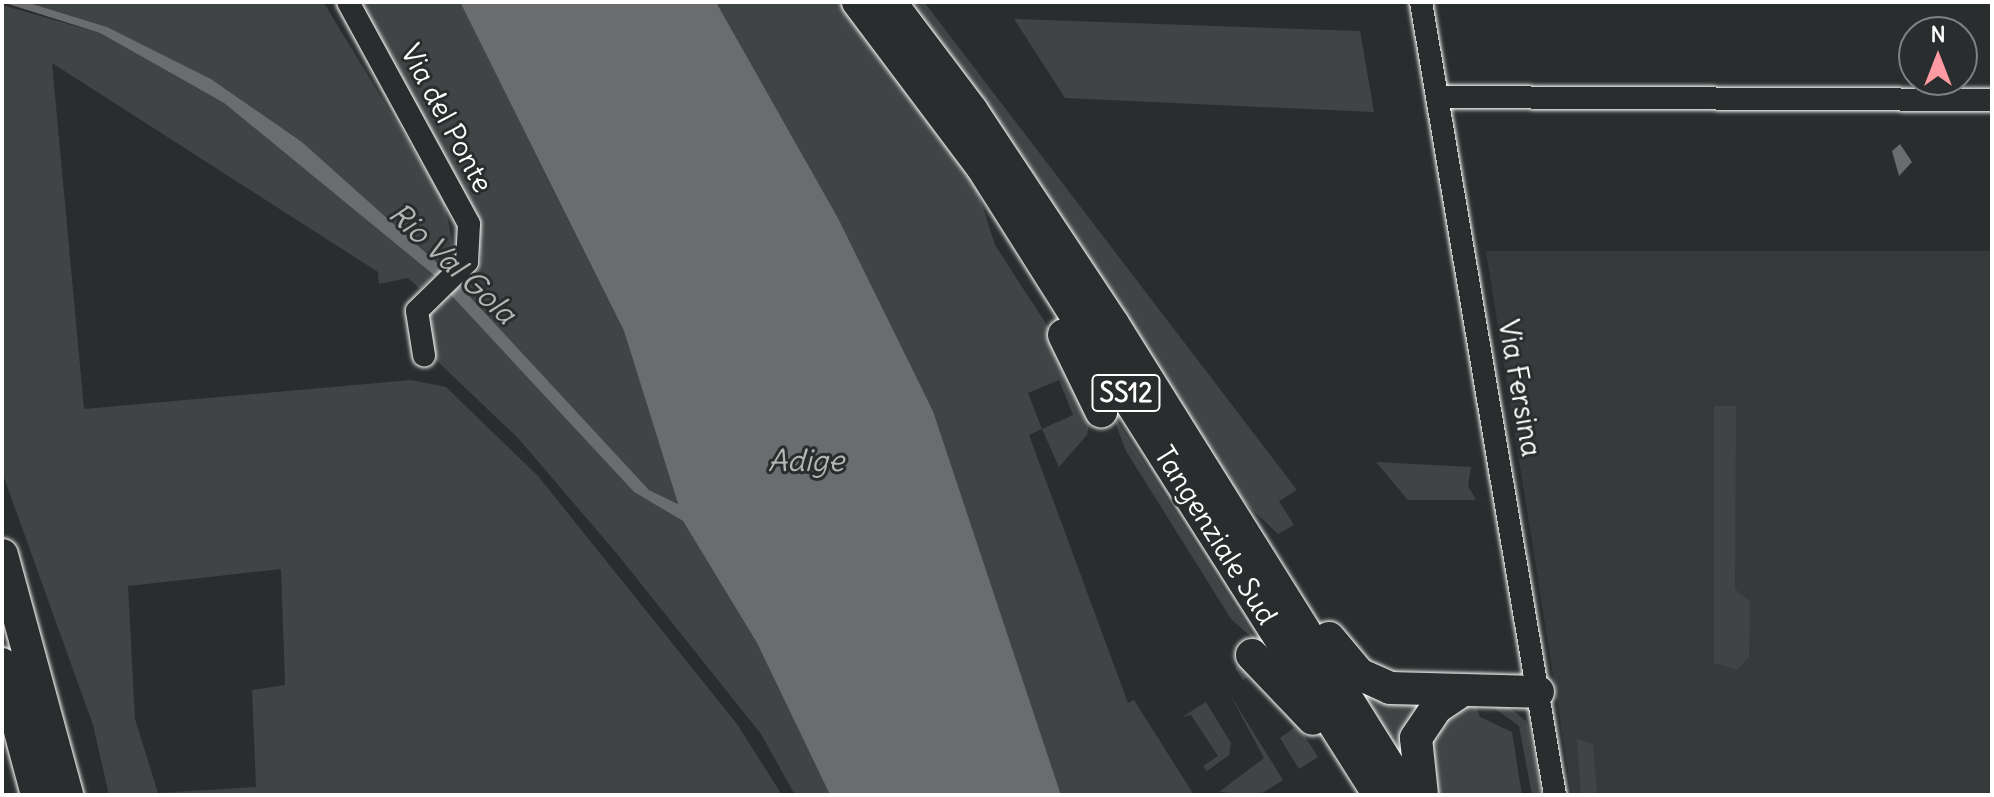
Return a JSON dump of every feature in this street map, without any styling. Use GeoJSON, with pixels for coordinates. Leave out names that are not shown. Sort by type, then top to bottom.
{"type":"FeatureCollection","features":[{"type":"Feature","properties":{"kind":"highway","name":"Tangenziale Sud"},"geometry":{"type":"LineString","coordinates":[[858,2],[982,167],[1378,795]]}},
{"type":"Feature","properties":{"kind":"highway","name":"Tangenziale Sud"},"geometry":{"type":"LineString","coordinates":[[890,2],[1014,172],[1407,795]]}},
{"type":"Feature","properties":{"kind":"highway"},"geometry":{"type":"LineString","coordinates":[[982,167],[1017,255],[1086,371],[1101,411]]}},
{"type":"Feature","properties":{"kind":"highway"},"geometry":{"type":"LineString","coordinates":[[1223,500],[1271,544],[1359,674],[1390,688],[1538,692]]}},
{"type":"Feature","properties":{"kind":"highway"},"geometry":{"type":"LineString","coordinates":[[2,555],[67,795]]}},
{"type":"Feature","properties":{"kind":"highway"},"geometry":{"type":"LineString","coordinates":[[1252,655],[1378,795]]}},
{"type":"Feature","properties":{"kind":"highway"},"geometry":{"type":"LineString","coordinates":[[2,664],[37,795]]}},
{"type":"Feature","properties":{"kind":"highway"},"geometry":{"type":"LineString","coordinates":[[1422,795],[1416,738],[1436,708],[1461,691]]}},
{"type":"Feature","properties":{"kind":"street","name":"Via del Ponte"},"geometry":{"type":"LineString","coordinates":[[348,2],[465,212],[471,245],[464,267],[427,298],[415,321],[424,355]]}},
{"type":"Feature","properties":{"kind":"street","name":"Via Fersina"},"geometry":{"type":"LineString","coordinates":[[1421,2],[1555,795]]}},
{"type":"Feature","properties":{"kind":"street"},"geometry":{"type":"LineString","coordinates":[[1438,97],[1992,100]]}},
{"type":"Feature","properties":{"kind":"shaded area"},"geometry":{"type":"Polygon","coordinates":[[[26,2],[324,3],[444,201],[456,259],[444,269],[302,142],[211,79],[104,26],[26,2]]]}},
{"type":"Feature","properties":{"kind":"shaded area"},"geometry":{"type":"Polygon","coordinates":[[[357,2],[460,2],[624,331],[678,504],[649,490],[460,286],[481,262],[479,227],[357,2]]]}},
{"type":"Feature","properties":{"kind":"shaded area"},"geometry":{"type":"Polygon","coordinates":[[[716,2],[845,2],[976,186],[995,245],[1067,356],[1092,414],[1087,435],[1059,467],[1042,429],[1029,435],[1128,703],[1134,700],[1194,795],[1061,795],[933,411],[838,218],[716,2]],[[1059,380],[1028,393],[1042,429],[1073,415],[1059,380]]]}},
{"type":"Feature","properties":{"kind":"shaded area"},"geometry":{"type":"Polygon","coordinates":[[[905,2],[924,2],[1297,490],[1279,501],[1294,525],[1278,534],[1233,491],[905,2]]]}},
{"type":"Feature","properties":{"kind":"shaded area"},"geometry":{"type":"Polygon","coordinates":[[[2,5],[100,33],[224,103],[435,276],[420,289],[408,278],[379,284],[378,272],[52,63],[84,409],[411,380],[446,387],[538,476],[737,724],[782,795],[109,795],[93,725],[2,472],[2,5]],[[281,569],[128,586],[135,719],[158,793],[256,787],[252,690],[285,685],[281,569]]]}},
{"type":"Feature","properties":{"kind":"shaded area"},"geometry":{"type":"Polygon","coordinates":[[[1014,19],[1360,31],[1374,112],[1065,98],[1014,19]]]}},
{"type":"Feature","properties":{"kind":"shaded area"},"geometry":{"type":"Polygon","coordinates":[[[1486,251],[1992,251],[1992,795],[1572,795],[1486,251]]]}},
{"type":"Feature","properties":{"kind":"shaded area"},"geometry":{"type":"Polygon","coordinates":[[[450,294],[634,492],[683,521],[757,643],[830,795],[795,795],[761,734],[618,555],[518,438],[434,358],[428,312],[450,294]]]}},
{"type":"Feature","properties":{"kind":"shaded area"},"geometry":{"type":"Polygon","coordinates":[[[1714,406],[1736,406],[1735,589],[1750,602],[1749,657],[1737,670],[1714,663],[1714,406]]]}},
{"type":"Feature","properties":{"kind":"shaded area"},"geometry":{"type":"Polygon","coordinates":[[[1110,409],[1258,643],[1231,619],[1126,451],[1110,409]]]}},
{"type":"Feature","properties":{"kind":"shaded area"},"geometry":{"type":"Polygon","coordinates":[[[1376,462],[1471,467],[1468,486],[1476,500],[1408,500],[1376,462]]]}},
{"type":"Feature","properties":{"kind":"shaded area"},"geometry":{"type":"Polygon","coordinates":[[[1243,659],[1256,665],[1274,687],[1318,757],[1299,769],[1280,738],[1294,728],[1259,671],[1243,680],[1235,668],[1243,659]]]}},
{"type":"Feature","properties":{"kind":"shaded area"},"geometry":{"type":"Polygon","coordinates":[[[1355,680],[1432,698],[1404,763],[1355,680]]]}},
{"type":"Feature","properties":{"kind":"shaded area"},"geometry":{"type":"Polygon","coordinates":[[[1229,693],[1283,780],[1259,795],[1219,792],[1264,758],[1229,693]]]}},
{"type":"Feature","properties":{"kind":"shaded area"},"geometry":{"type":"Polygon","coordinates":[[[1206,702],[1231,743],[1229,755],[1207,771],[1203,766],[1218,756],[1191,715],[1182,717],[1206,702]]]}},
{"type":"Feature","properties":{"kind":"shaded area"},"geometry":{"type":"Polygon","coordinates":[[[1475,702],[1480,717],[1512,732],[1522,795],[1435,795],[1424,758],[1446,712],[1475,702]]]}},
{"type":"Feature","properties":{"kind":"shaded area"},"geometry":{"type":"Polygon","coordinates":[[[1487,703],[1509,707],[1527,722],[1542,795],[1532,795],[1519,726],[1487,703]]]}},
{"type":"Feature","properties":{"kind":"shaded area"},"geometry":{"type":"Polygon","coordinates":[[[1577,739],[1593,744],[1597,795],[1581,795],[1577,739]]]}},
{"type":"Feature","properties":{"kind":"water"},"geometry":{"type":"Polygon","coordinates":[[[2,2],[26,2],[107,27],[211,79],[302,142],[444,269],[435,276],[224,103],[100,33],[2,2]]]}},
{"type":"Feature","properties":{"kind":"water","name":"Adige"},"geometry":{"type":"Polygon","coordinates":[[[460,2],[716,2],[838,218],[933,411],[1061,795],[830,795],[757,643],[683,521],[634,492],[450,294],[460,286],[649,490],[678,504],[624,331],[460,2]]]}},
{"type":"Feature","properties":{"kind":"water"},"geometry":{"type":"Polygon","coordinates":[[[1900,144],[1912,162],[1899,176],[1892,151],[1900,144]]]}},
{"type":"Feature","properties":{"kind":"water label","name":"Rio Val Gola"},"geometry":{"type":"Point","coordinates":[453,263]}}]}
